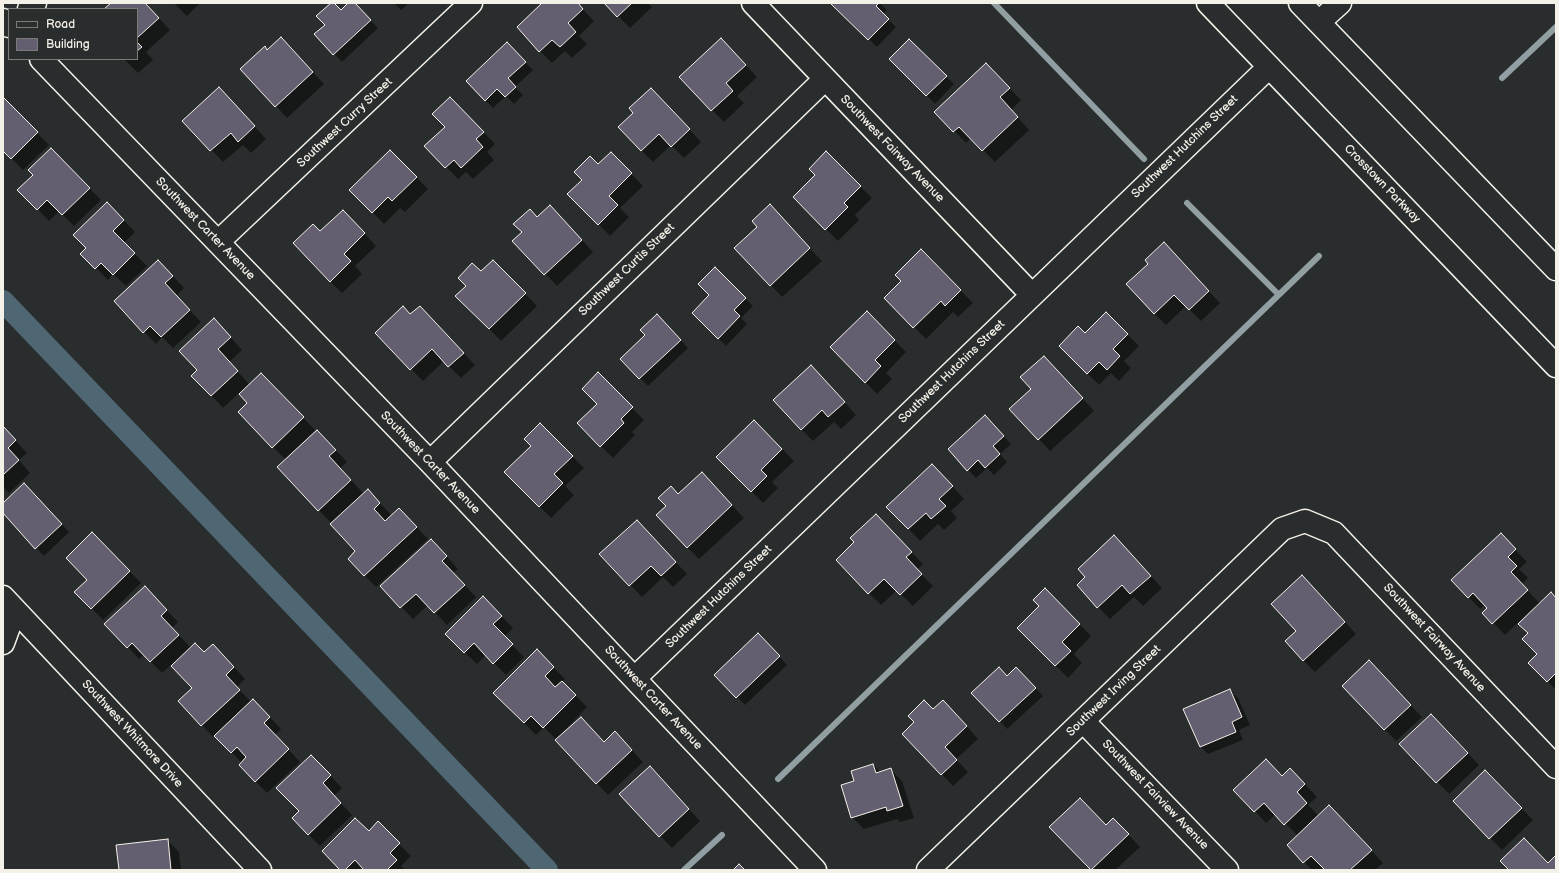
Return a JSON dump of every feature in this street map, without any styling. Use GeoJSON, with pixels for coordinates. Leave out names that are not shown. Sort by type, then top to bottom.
{"type":"FeatureCollection","features":[{"type":"Feature","properties":{"kind":"street","name":"Southwest Curry Street"},"geometry":{"type":"LineString","coordinates":[[218,242],[471,3]]}},
{"type":"Feature","properties":{"kind":"street","name":"Southwest Fairway Avenue"},"geometry":{"type":"LineString","coordinates":[[753,3],[1032,295]]}},
{"type":"Feature","properties":{"kind":"street","name":"Crosstown Parkway"},"geometry":{"type":"LineString","coordinates":[[1208,3],[1556,366]]}},
{"type":"Feature","properties":{"kind":"street"},"geometry":{"type":"LineString","coordinates":[[1300,3],[1556,270]]}},
{"type":"Feature","properties":{"kind":"street"},"geometry":{"type":"LineString","coordinates":[[1319,22],[1340,3]]}},
{"type":"Feature","properties":{"kind":"street","name":"Southwest Carter Avenue"},"geometry":{"type":"LineString","coordinates":[[42,60],[430,462],[815,870]]}},
{"type":"Feature","properties":{"kind":"street","name":"Southwest Hutchins Street"},"geometry":{"type":"LineString","coordinates":[[635,678],[1269,67]]}},
{"type":"Feature","properties":{"kind":"street","name":"Southwest Curtis Street"},"geometry":{"type":"LineString","coordinates":[[430,462],[825,79]]}},
{"type":"Feature","properties":{"kind":"street","name":"Southwest Fairway Avenue"},"geometry":{"type":"LineString","coordinates":[[1305,521],[1334,533],[1556,767]]}},
{"type":"Feature","properties":{"kind":"street","name":"Southwest Irving Street"},"geometry":{"type":"LineString","coordinates":[[928,870],[1282,529],[1305,521]]}},
{"type":"Feature","properties":{"kind":"street"},"geometry":{"type":"LineString","coordinates":[[3,643],[9,603]]}},
{"type":"Feature","properties":{"kind":"street","name":"Southwest Whitmore Drive"},"geometry":{"type":"LineString","coordinates":[[9,603],[251,866]]}},
{"type":"Feature","properties":{"kind":"street","name":"Southwest Fairview Avenue"},"geometry":{"type":"LineString","coordinates":[[1083,721],[1227,870]]}},
{"type":"Feature","properties":{"kind":"building"},"geometry":{"type":"Polygon","coordinates":[[[111,3],[145,3],[159,18],[138,37],[138,8],[105,8],[111,3]]]}},
{"type":"Feature","properties":{"kind":"building"},"geometry":{"type":"Polygon","coordinates":[[[331,3],[334,3],[341,10],[348,3],[355,3],[371,20],[333,55],[314,34],[325,25],[316,16],[331,3]]]}},
{"type":"Feature","properties":{"kind":"building"},"geometry":{"type":"Polygon","coordinates":[[[542,3],[578,3],[583,9],[568,23],[576,32],[560,47],[552,40],[539,52],[517,27],[542,3]]]}},
{"type":"Feature","properties":{"kind":"building"},"geometry":{"type":"Polygon","coordinates":[[[604,3],[632,3],[617,17],[604,3]]]}},
{"type":"Feature","properties":{"kind":"building"},"geometry":{"type":"Polygon","coordinates":[[[830,3],[879,3],[876,6],[889,19],[868,40],[830,3]]]}},
{"type":"Feature","properties":{"kind":"building"},"geometry":{"type":"Polygon","coordinates":[[[281,37],[313,72],[275,107],[240,69],[265,46],[267,50],[281,37]]]}},
{"type":"Feature","properties":{"kind":"building"},"geometry":{"type":"Polygon","coordinates":[[[721,38],[746,65],[726,83],[733,91],[711,111],[679,77],[721,38]]]}},
{"type":"Feature","properties":{"kind":"building"},"geometry":{"type":"Polygon","coordinates":[[[909,39],[947,76],[926,96],[889,59],[909,39]]]}},
{"type":"Feature","properties":{"kind":"building"},"geometry":{"type":"Polygon","coordinates":[[[507,42],[526,62],[508,78],[516,87],[505,97],[497,89],[485,101],[466,81],[507,42]]]}},
{"type":"Feature","properties":{"kind":"building"},"geometry":{"type":"Polygon","coordinates":[[[138,43],[142,47],[138,50],[138,43]]]}},
{"type":"Feature","properties":{"kind":"building"},"geometry":{"type":"Polygon","coordinates":[[[986,63],[1010,88],[1000,97],[1018,117],[982,151],[959,127],[953,132],[934,112],[986,63]]]}},
{"type":"Feature","properties":{"kind":"building"},"geometry":{"type":"Polygon","coordinates":[[[219,87],[255,126],[238,142],[231,133],[210,151],[182,121],[219,87]]]}},
{"type":"Feature","properties":{"kind":"building"},"geometry":{"type":"Polygon","coordinates":[[[651,88],[690,129],[671,147],[659,134],[641,151],[618,127],[633,113],[629,108],[651,88]]]}},
{"type":"Feature","properties":{"kind":"building"},"geometry":{"type":"Polygon","coordinates":[[[3,97],[38,132],[11,159],[3,151],[3,97]]]}},
{"type":"Feature","properties":{"kind":"building"},"geometry":{"type":"Polygon","coordinates":[[[450,97],[484,132],[476,139],[483,147],[461,168],[454,160],[445,168],[424,146],[445,127],[432,114],[450,97]]]}},
{"type":"Feature","properties":{"kind":"building"},"geometry":{"type":"Polygon","coordinates":[[[51,148],[90,188],[62,215],[47,200],[37,210],[17,190],[33,175],[28,170],[51,148]]]}},
{"type":"Feature","properties":{"kind":"building"},"geometry":{"type":"Polygon","coordinates":[[[390,150],[417,177],[392,201],[388,197],[372,213],[349,190],[390,150]]]}},
{"type":"Feature","properties":{"kind":"building"},"geometry":{"type":"Polygon","coordinates":[[[826,151],[861,186],[844,203],[848,207],[825,230],[793,197],[815,175],[809,169],[826,151]]]}},
{"type":"Feature","properties":{"kind":"building"},"geometry":{"type":"Polygon","coordinates":[[[611,152],[632,173],[609,196],[618,205],[598,225],[567,194],[582,180],[574,172],[590,156],[598,164],[611,152]]]}},
{"type":"Feature","properties":{"kind":"building"},"geometry":{"type":"Polygon","coordinates":[[[107,202],[124,220],[113,231],[135,253],[113,275],[101,263],[95,269],[80,254],[86,248],[73,235],[107,202]]]}},
{"type":"Feature","properties":{"kind":"building"},"geometry":{"type":"Polygon","coordinates":[[[770,204],[810,248],[770,286],[734,248],[757,227],[752,221],[770,204]]]}},
{"type":"Feature","properties":{"kind":"building"},"geometry":{"type":"Polygon","coordinates":[[[550,205],[582,240],[544,275],[512,241],[522,232],[513,224],[530,209],[537,217],[550,205]]]}},
{"type":"Feature","properties":{"kind":"building"},"geometry":{"type":"Polygon","coordinates":[[[343,210],[365,233],[344,254],[351,261],[330,282],[293,243],[313,224],[320,231],[343,210]]]}},
{"type":"Feature","properties":{"kind":"building"},"geometry":{"type":"Polygon","coordinates":[[[1164,242],[1209,291],[1189,310],[1174,295],[1154,314],[1126,284],[1148,264],[1145,260],[1164,242]]]}},
{"type":"Feature","properties":{"kind":"building"},"geometry":{"type":"Polygon","coordinates":[[[921,249],[961,290],[945,306],[941,301],[913,328],[884,298],[901,281],[895,275],[921,249]]]}},
{"type":"Feature","properties":{"kind":"building"},"geometry":{"type":"Polygon","coordinates":[[[158,260],[173,276],[165,283],[190,310],[161,337],[150,326],[143,333],[114,301],[158,260]]]}},
{"type":"Feature","properties":{"kind":"building"},"geometry":{"type":"Polygon","coordinates":[[[493,260],[526,293],[489,329],[455,296],[466,286],[458,278],[472,263],[481,271],[493,260]]]}},
{"type":"Feature","properties":{"kind":"building"},"geometry":{"type":"Polygon","coordinates":[[[715,267],[746,298],[734,310],[740,316],[718,339],[692,313],[709,295],[698,284],[715,267]]]}},
{"type":"Feature","properties":{"kind":"building"},"geometry":{"type":"Polygon","coordinates":[[[403,306],[410,314],[420,306],[464,353],[448,367],[432,349],[410,370],[375,333],[403,306]]]}},
{"type":"Feature","properties":{"kind":"building"},"geometry":{"type":"Polygon","coordinates":[[[867,311],[895,340],[875,360],[881,366],[865,383],[830,347],[867,311]]]}},
{"type":"Feature","properties":{"kind":"building"},"geometry":{"type":"Polygon","coordinates":[[[1106,312],[1128,334],[1113,349],[1120,356],[1107,370],[1099,362],[1087,374],[1059,346],[1078,326],[1085,333],[1106,312]]]}},
{"type":"Feature","properties":{"kind":"building"},"geometry":{"type":"Polygon","coordinates":[[[657,314],[681,340],[639,379],[620,359],[645,335],[640,330],[657,314]]]}},
{"type":"Feature","properties":{"kind":"building"},"geometry":{"type":"Polygon","coordinates":[[[214,318],[231,337],[218,349],[238,371],[211,396],[191,376],[197,370],[179,351],[214,318]]]}},
{"type":"Feature","properties":{"kind":"building"},"geometry":{"type":"Polygon","coordinates":[[[1044,356],[1083,398],[1038,440],[1009,409],[1031,389],[1020,377],[1044,356]]]}},
{"type":"Feature","properties":{"kind":"building"},"geometry":{"type":"Polygon","coordinates":[[[811,365],[845,402],[828,417],[822,410],[801,430],[773,400],[811,365]]]}},
{"type":"Feature","properties":{"kind":"building"},"geometry":{"type":"Polygon","coordinates":[[[598,372],[633,407],[621,419],[624,423],[600,447],[577,423],[597,404],[582,389],[598,372]]]}},
{"type":"Feature","properties":{"kind":"building"},"geometry":{"type":"Polygon","coordinates":[[[261,373],[304,417],[272,448],[238,412],[247,403],[239,394],[261,373]]]}},
{"type":"Feature","properties":{"kind":"building"},"geometry":{"type":"Polygon","coordinates":[[[985,415],[1004,436],[993,446],[1000,454],[985,468],[978,460],[967,471],[948,449],[985,415]]]}},
{"type":"Feature","properties":{"kind":"building"},"geometry":{"type":"Polygon","coordinates":[[[754,420],[782,449],[761,470],[767,476],[751,492],[716,457],[754,420]]]}},
{"type":"Feature","properties":{"kind":"building"},"geometry":{"type":"Polygon","coordinates":[[[540,423],[573,456],[554,474],[563,483],[539,507],[504,472],[531,446],[524,439],[540,423]]]}},
{"type":"Feature","properties":{"kind":"building"},"geometry":{"type":"Polygon","coordinates":[[[3,426],[16,440],[8,448],[19,460],[3,475],[3,426]]]}},
{"type":"Feature","properties":{"kind":"building"},"geometry":{"type":"Polygon","coordinates":[[[317,430],[336,450],[329,456],[351,480],[318,511],[277,467],[317,430]]]}},
{"type":"Feature","properties":{"kind":"building"},"geometry":{"type":"Polygon","coordinates":[[[932,464],[953,486],[939,499],[946,506],[931,519],[926,513],[908,529],[886,507],[932,464]]]}},
{"type":"Feature","properties":{"kind":"building"},"geometry":{"type":"Polygon","coordinates":[[[702,472],[732,505],[687,548],[656,515],[666,506],[658,498],[671,486],[678,494],[702,472]]]}},
{"type":"Feature","properties":{"kind":"building"},"geometry":{"type":"Polygon","coordinates":[[[24,483],[62,524],[35,549],[3,513],[3,503],[24,483]]]}},
{"type":"Feature","properties":{"kind":"building"},"geometry":{"type":"Polygon","coordinates":[[[368,489],[380,503],[374,509],[385,521],[399,508],[417,527],[364,576],[348,559],[355,551],[330,524],[368,489]]]}},
{"type":"Feature","properties":{"kind":"building"},"geometry":{"type":"Polygon","coordinates":[[[876,514],[912,552],[906,557],[922,574],[900,595],[884,579],[868,594],[836,560],[854,542],[850,538],[876,514]]]}},
{"type":"Feature","properties":{"kind":"building"},"geometry":{"type":"Polygon","coordinates":[[[637,520],[676,562],[661,576],[651,566],[629,586],[599,554],[637,520]]]}},
{"type":"Feature","properties":{"kind":"building"},"geometry":{"type":"Polygon","coordinates":[[[92,532],[130,571],[91,609],[74,592],[87,580],[66,558],[92,532]]]}},
{"type":"Feature","properties":{"kind":"building"},"geometry":{"type":"Polygon","coordinates":[[[1501,533],[1516,549],[1508,557],[1517,566],[1511,572],[1528,590],[1492,624],[1482,613],[1487,608],[1473,593],[1468,598],[1451,580],[1501,533]]]}},
{"type":"Feature","properties":{"kind":"building"},"geometry":{"type":"Polygon","coordinates":[[[1114,535],[1151,576],[1130,594],[1122,585],[1097,608],[1077,585],[1085,577],[1078,569],[1114,535]]]}},
{"type":"Feature","properties":{"kind":"building"},"geometry":{"type":"Polygon","coordinates":[[[431,539],[447,556],[442,561],[465,585],[434,613],[416,594],[400,608],[380,586],[431,539]]]}},
{"type":"Feature","properties":{"kind":"building"},"geometry":{"type":"Polygon","coordinates":[[[1302,575],[1345,622],[1303,661],[1285,641],[1296,631],[1271,604],[1302,575]]]}},
{"type":"Feature","properties":{"kind":"building"},"geometry":{"type":"Polygon","coordinates":[[[145,586],[167,610],[161,616],[179,635],[150,662],[132,643],[127,648],[104,624],[145,586]]]}},
{"type":"Feature","properties":{"kind":"building"},"geometry":{"type":"Polygon","coordinates":[[[1045,588],[1080,624],[1062,642],[1071,651],[1055,666],[1017,628],[1039,606],[1033,600],[1045,588]]]}},
{"type":"Feature","properties":{"kind":"building"},"geometry":{"type":"Polygon","coordinates":[[[1551,592],[1556,598],[1556,673],[1547,682],[1528,663],[1537,654],[1522,639],[1528,633],[1518,624],[1551,592]]]}},
{"type":"Feature","properties":{"kind":"building"},"geometry":{"type":"Polygon","coordinates":[[[483,596],[502,616],[493,624],[513,644],[493,664],[474,643],[464,653],[445,634],[483,596]]]}},
{"type":"Feature","properties":{"kind":"building"},"geometry":{"type":"Polygon","coordinates":[[[758,633],[780,656],[736,698],[714,675],[758,633]]]}},
{"type":"Feature","properties":{"kind":"building"},"geometry":{"type":"Polygon","coordinates":[[[195,643],[204,652],[213,644],[234,667],[226,675],[240,690],[201,726],[178,701],[192,688],[171,666],[195,643]]]}},
{"type":"Feature","properties":{"kind":"building"},"geometry":{"type":"Polygon","coordinates":[[[537,649],[554,667],[545,676],[555,687],[562,681],[576,695],[543,728],[531,716],[524,723],[493,693],[537,649]]]}},
{"type":"Feature","properties":{"kind":"building"},"geometry":{"type":"Polygon","coordinates":[[[1369,660],[1411,705],[1384,730],[1342,686],[1369,660]]]}},
{"type":"Feature","properties":{"kind":"building"},"geometry":{"type":"Polygon","coordinates":[[[999,667],[1007,676],[1016,667],[1036,688],[999,722],[971,693],[999,667]]]}},
{"type":"Feature","properties":{"kind":"building"},"geometry":{"type":"Polygon","coordinates":[[[1230,689],[1242,717],[1232,722],[1236,732],[1200,747],[1183,709],[1230,689]]]}},
{"type":"Feature","properties":{"kind":"building"},"geometry":{"type":"Polygon","coordinates":[[[253,699],[270,717],[264,723],[289,749],[255,782],[239,765],[246,757],[237,747],[231,753],[214,736],[253,699]]]}},
{"type":"Feature","properties":{"kind":"building"},"geometry":{"type":"Polygon","coordinates":[[[924,700],[933,709],[943,700],[967,726],[945,747],[957,760],[941,775],[902,734],[914,722],[908,716],[924,700]]]}},
{"type":"Feature","properties":{"kind":"building"},"geometry":{"type":"Polygon","coordinates":[[[1431,714],[1468,753],[1436,783],[1399,744],[1431,714]]]}},
{"type":"Feature","properties":{"kind":"building"},"geometry":{"type":"Polygon","coordinates":[[[581,717],[604,742],[615,731],[632,750],[596,784],[555,740],[581,717]]]}},
{"type":"Feature","properties":{"kind":"building"},"geometry":{"type":"Polygon","coordinates":[[[311,755],[331,775],[323,783],[341,803],[308,835],[292,818],[299,811],[276,788],[311,755]]]}},
{"type":"Feature","properties":{"kind":"building"},"geometry":{"type":"Polygon","coordinates":[[[1266,759],[1282,776],[1290,768],[1305,784],[1297,792],[1307,803],[1284,825],[1264,803],[1254,812],[1233,790],[1266,759]]]}},
{"type":"Feature","properties":{"kind":"building"},"geometry":{"type":"Polygon","coordinates":[[[873,764],[876,773],[891,768],[903,806],[887,811],[886,807],[851,818],[841,785],[854,781],[851,771],[873,764]]]}},
{"type":"Feature","properties":{"kind":"building"},"geometry":{"type":"Polygon","coordinates":[[[650,766],[689,809],[659,837],[619,794],[650,766]]]}},
{"type":"Feature","properties":{"kind":"building"},"geometry":{"type":"Polygon","coordinates":[[[1485,770],[1522,808],[1489,839],[1453,801],[1485,770]]]}},
{"type":"Feature","properties":{"kind":"building"},"geometry":{"type":"Polygon","coordinates":[[[1080,798],[1106,825],[1113,818],[1129,834],[1091,870],[1049,827],[1080,798]]]}},
{"type":"Feature","properties":{"kind":"building"},"geometry":{"type":"Polygon","coordinates":[[[1329,805],[1372,850],[1350,870],[1325,870],[1311,856],[1303,863],[1287,845],[1329,805]]]}},
{"type":"Feature","properties":{"kind":"building"},"geometry":{"type":"Polygon","coordinates":[[[355,818],[369,831],[378,821],[400,843],[390,853],[397,860],[387,870],[364,870],[355,860],[345,870],[340,870],[322,851],[355,818]]]}},
{"type":"Feature","properties":{"kind":"building"},"geometry":{"type":"Polygon","coordinates":[[[1524,838],[1548,863],[1556,855],[1556,870],[1509,870],[1500,861],[1524,838]]]}},
{"type":"Feature","properties":{"kind":"building"},"geometry":{"type":"Polygon","coordinates":[[[168,839],[171,870],[119,870],[116,845],[168,839]]]}},
{"type":"Feature","properties":{"kind":"building"},"geometry":{"type":"Polygon","coordinates":[[[739,864],[745,870],[733,870],[739,864]]]}},
{"type":"Feature","properties":{"kind":"waterway"},"geometry":{"type":"LineString","coordinates":[[994,3],[1144,159]]}},
{"type":"Feature","properties":{"kind":"waterway"},"geometry":{"type":"LineString","coordinates":[[1502,78],[1556,27]]}},
{"type":"Feature","properties":{"kind":"waterway"},"geometry":{"type":"LineString","coordinates":[[1187,203],[1278,294]]}},
{"type":"Feature","properties":{"kind":"waterway"},"geometry":{"type":"LineString","coordinates":[[778,779],[1319,256]]}},
{"type":"Feature","properties":{"kind":"waterway"},"geometry":{"type":"LineString","coordinates":[[3,301],[547,870]]}},
{"type":"Feature","properties":{"kind":"waterway"},"geometry":{"type":"LineString","coordinates":[[684,870],[722,835]]}}]}
